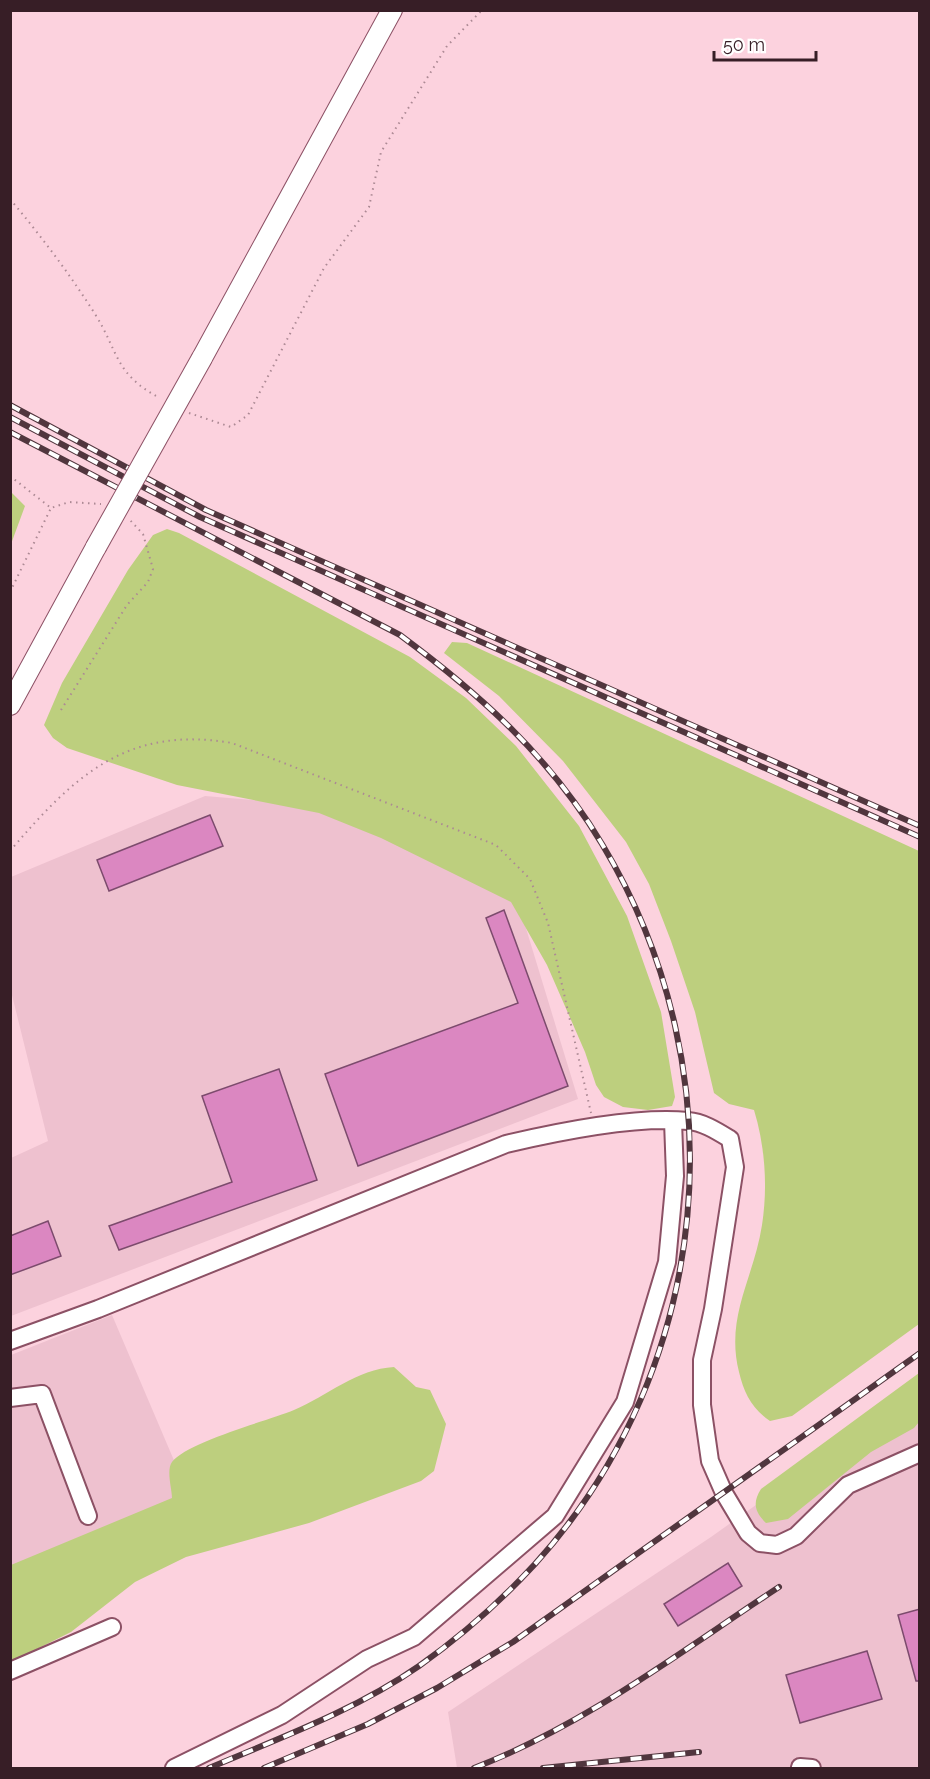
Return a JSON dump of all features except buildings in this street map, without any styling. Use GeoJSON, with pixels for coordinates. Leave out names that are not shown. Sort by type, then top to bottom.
{"type":"FeatureCollection","features":[{"type":"Feature","properties":{"kind":"main road"},"geometry":{"type":"LineString","coordinates":[[10,705],[392,10]]}},
{"type":"Feature","properties":{"kind":"street"},"geometry":{"type":"LineString","coordinates":[[174,1768],[282,1715],[367,1659],[414,1638],[555,1516],[625,1402],[667,1262],[675,1176],[673,1121]]}},
{"type":"Feature","properties":{"kind":"street"},"geometry":{"type":"LineString","coordinates":[[10,1341],[98,1309],[507,1144],[544,1135],[594,1128],[689,1121],[701,1124],[730,1139],[735,1167],[713,1309],[702,1360],[702,1405],[710,1461],[724,1493],[748,1533],[760,1544],[777,1545],[796,1536],[848,1485],[920,1453]]}},
{"type":"Feature","properties":{"kind":"street"},"geometry":{"type":"LineString","coordinates":[[10,1398],[42,1394],[88,1516]]}},
{"type":"Feature","properties":{"kind":"street"},"geometry":{"type":"LineString","coordinates":[[10,1671],[112,1627]]}},
{"type":"Feature","properties":{"kind":"path"},"geometry":{"type":"LineString","coordinates":[[10,592],[51,508]]}},
{"type":"Feature","properties":{"kind":"path"},"geometry":{"type":"LineString","coordinates":[[10,851],[51,804],[84,776],[124,752],[151,743],[202,738],[232,743],[496,845],[530,879],[548,923],[594,1128]]}},
{"type":"Feature","properties":{"kind":"shaded area"},"geometry":{"type":"Polygon","coordinates":[[[205,796],[341,807],[518,902],[578,1099],[11,1316],[11,1158],[48,1141],[11,991],[11,877],[205,796]]]}},
{"type":"Feature","properties":{"kind":"shaded area"},"geometry":{"type":"Polygon","coordinates":[[[112,1315],[196,1512],[11,1584],[11,1355],[112,1315]]]}},
{"type":"Feature","properties":{"kind":"shaded area"},"geometry":{"type":"Polygon","coordinates":[[[919,1422],[919,1768],[457,1768],[448,1712],[711,1537],[819,1460],[919,1422]]]}},
{"type":"Feature","properties":{"kind":"green space"},"geometry":{"type":"Polygon","coordinates":[[[11,492],[25,506],[11,544],[11,492]]]}},
{"type":"Feature","properties":{"kind":"green space"},"geometry":{"type":"Polygon","coordinates":[[[167,529],[179,533],[410,657],[466,698],[516,746],[579,826],[627,916],[661,1012],[675,1097],[672,1106],[648,1110],[623,1107],[604,1097],[596,1085],[585,1052],[547,965],[511,902],[381,838],[319,813],[177,785],[67,748],[53,738],[44,725],[62,683],[128,570],[153,535],[167,529]]]}},
{"type":"Feature","properties":{"kind":"green space"},"geometry":{"type":"Polygon","coordinates":[[[452,642],[467,643],[919,851],[919,1324],[792,1416],[770,1421],[758,1411],[743,1387],[736,1352],[738,1315],[758,1244],[764,1211],[764,1167],[761,1138],[754,1110],[729,1104],[714,1093],[695,1012],[671,941],[649,884],[626,842],[563,761],[499,696],[444,653],[452,642]]]}},
{"type":"Feature","properties":{"kind":"green space"},"geometry":{"type":"Polygon","coordinates":[[[394,1367],[416,1387],[430,1390],[446,1424],[434,1471],[421,1481],[309,1523],[186,1557],[135,1582],[71,1632],[11,1662],[11,1565],[172,1498],[170,1465],[180,1454],[228,1433],[294,1410],[367,1373],[394,1367]]]}},
{"type":"Feature","properties":{"kind":"green space"},"geometry":{"type":"Polygon","coordinates":[[[919,1373],[919,1422],[914,1428],[871,1452],[788,1519],[766,1523],[756,1507],[756,1499],[761,1489],[919,1373]]]}},
{"type":"Feature","properties":{"kind":"railway"},"geometry":{"type":"LineString","coordinates":[[10,405],[206,510],[920,826]]}},
{"type":"Feature","properties":{"kind":"railway"},"geometry":{"type":"LineString","coordinates":[[10,417],[200,517],[920,837]]}},
{"type":"Feature","properties":{"kind":"railway"},"geometry":{"type":"LineString","coordinates":[[10,432],[400,635],[486,705],[537,755],[582,813],[602,844],[646,933],[675,1025],[689,1120],[687,1216],[671,1310],[640,1400],[595,1486],[522,1578],[480,1618],[419,1666],[344,1710],[209,1768]]}},
{"type":"Feature","properties":{"kind":"railway"},"geometry":{"type":"LineString","coordinates":[[264,1768],[368,1724],[437,1688],[513,1642],[920,1353]]}},
{"type":"Feature","properties":{"kind":"railway"},"geometry":{"type":"LineString","coordinates":[[474,1768],[515,1751],[593,1709],[779,1587]]}},
{"type":"Feature","properties":{"kind":"railway"},"geometry":{"type":"LineString","coordinates":[[543,1768],[699,1752]]}}]}
